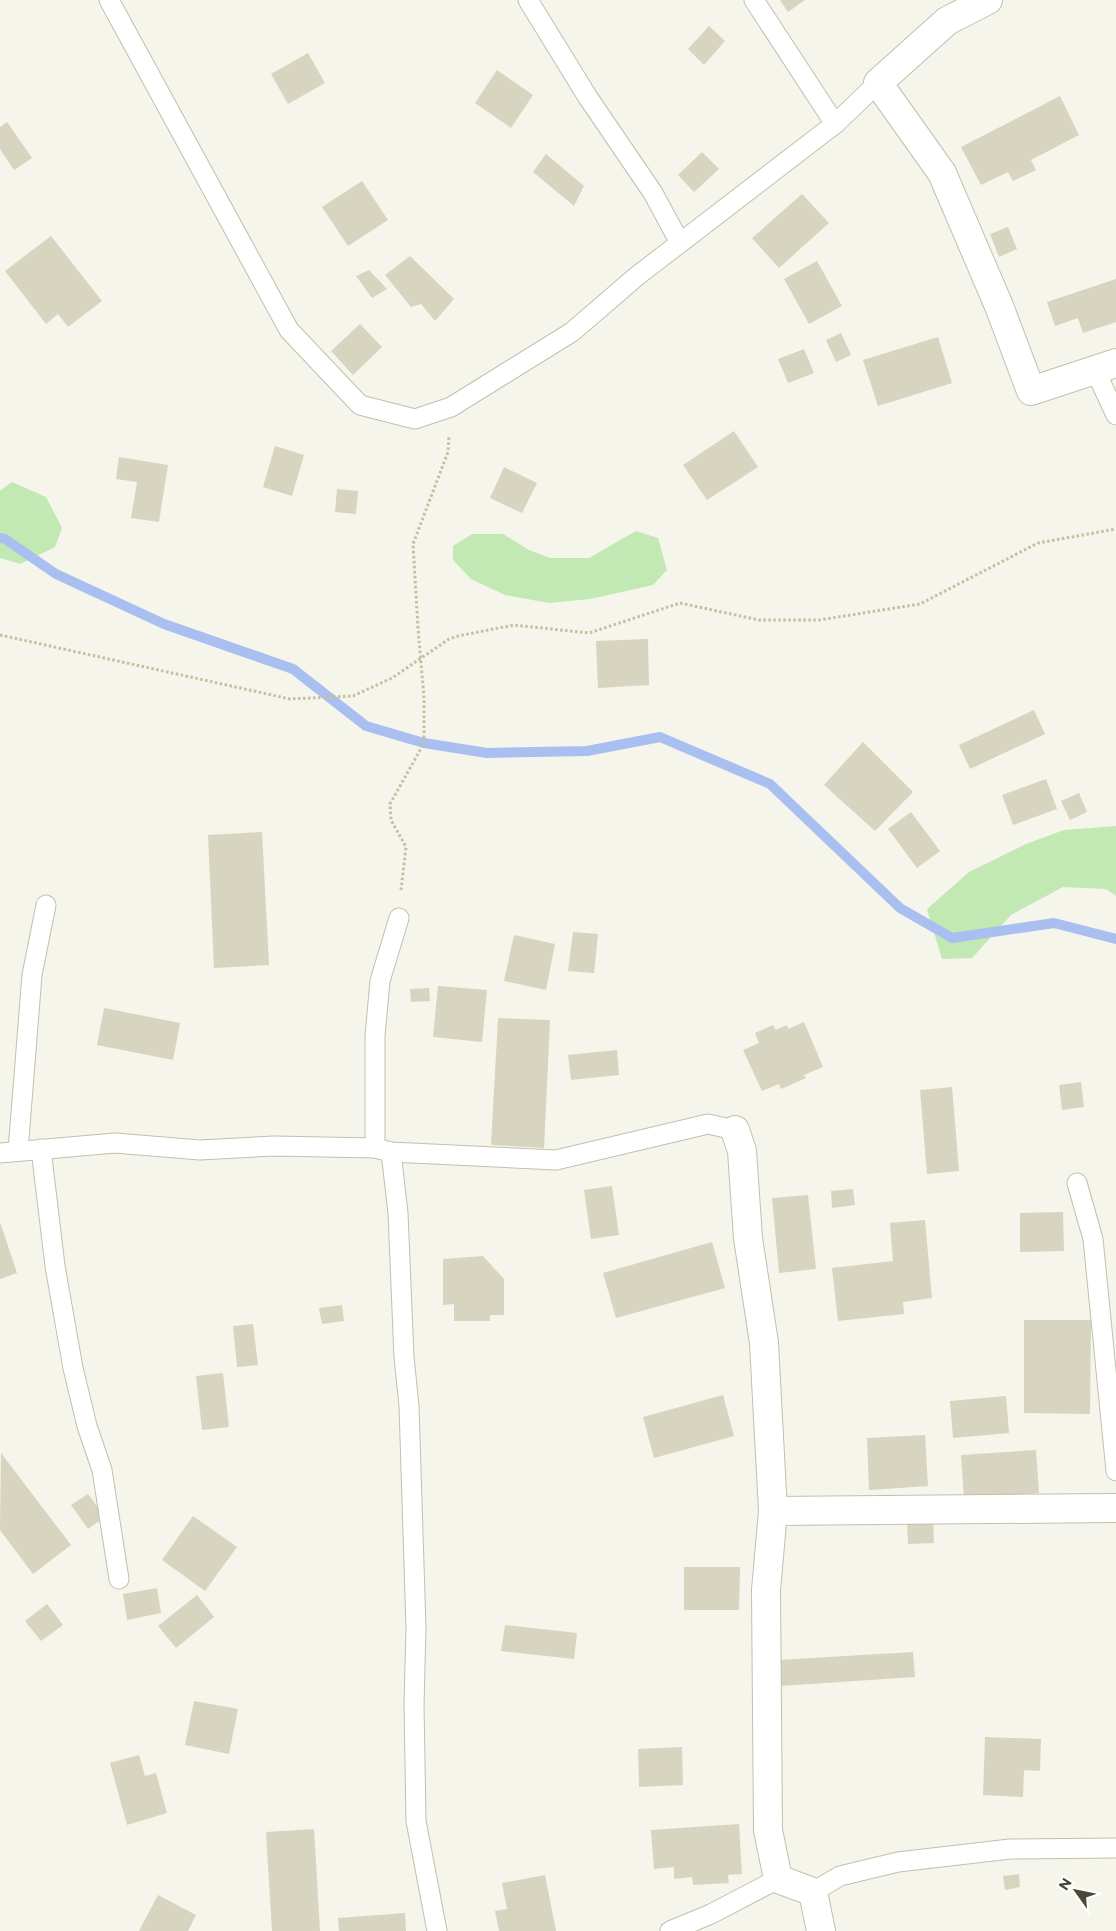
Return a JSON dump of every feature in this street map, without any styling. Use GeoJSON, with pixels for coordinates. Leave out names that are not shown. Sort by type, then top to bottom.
{"type":"FeatureCollection","features":[{"type":"Feature","properties":{"kind":"street"},"geometry":{"type":"LineString","coordinates":[[988,0],[947,21],[878,83],[942,173],[999,306],[1031,391],[1105,366]]}},
{"type":"Feature","properties":{"kind":"street"},"geometry":{"type":"LineString","coordinates":[[735,1130],[742,1151],[748,1238],[764,1343],[773,1511],[766,1590],[768,1830],[778,1879],[813,1892],[822,1931]]}},
{"type":"Feature","properties":{"kind":"street"},"geometry":{"type":"LineString","coordinates":[[773,1511],[1116,1508]]}},
{"type":"Feature","properties":{"kind":"lane"},"geometry":{"type":"LineString","coordinates":[[109,0],[289,330],[360,405],[415,419],[451,407],[572,332],[637,276],[835,124],[878,83]]}},
{"type":"Feature","properties":{"kind":"lane"},"geometry":{"type":"LineString","coordinates":[[528,0],[587,96],[653,193],[680,243]]}},
{"type":"Feature","properties":{"kind":"lane"},"geometry":{"type":"LineString","coordinates":[[754,0],[835,124]]}},
{"type":"Feature","properties":{"kind":"lane"},"geometry":{"type":"LineString","coordinates":[[1105,366],[1116,414]]}},
{"type":"Feature","properties":{"kind":"lane"},"geometry":{"type":"LineString","coordinates":[[46,905],[32,974],[9,1152],[115,1143],[200,1150],[274,1146],[556,1160],[708,1124],[735,1130]]}},
{"type":"Feature","properties":{"kind":"lane"},"geometry":{"type":"LineString","coordinates":[[399,918],[380,981],[375,1036],[383,1150],[398,1213],[404,1357],[409,1406],[416,1628],[414,1704],[416,1821],[437,1931]]}},
{"type":"Feature","properties":{"kind":"lane"},"geometry":{"type":"LineString","coordinates":[[41,1149],[55,1266],[82,1407],[102,1470],[119,1579]]}},
{"type":"Feature","properties":{"kind":"lane"},"geometry":{"type":"LineString","coordinates":[[1077,1183],[1093,1239],[1116,1471]]}},
{"type":"Feature","properties":{"kind":"lane"},"geometry":{"type":"LineString","coordinates":[[813,1892],[840,1876],[898,1862],[1010,1848],[1116,1848]]}},
{"type":"Feature","properties":{"kind":"lane"},"geometry":{"type":"LineString","coordinates":[[670,1931],[711,1914],[778,1879]]}},
{"type":"Feature","properties":{"kind":"path"},"geometry":{"type":"LineString","coordinates":[[399,918],[402,870],[406,846],[391,820],[390,804],[424,743],[424,698],[413,544],[448,452],[451,407]]}},
{"type":"Feature","properties":{"kind":"path"},"geometry":{"type":"LineString","coordinates":[[0,635],[290,699],[353,696],[392,678],[449,639],[458,636],[514,625],[589,633],[680,603],[758,620],[819,620],[920,604],[1038,543],[1116,529]]}},
{"type":"Feature","properties":{"kind":"green space"},"geometry":{"type":"Polygon","coordinates":[[[12,482],[46,497],[62,528],[55,547],[20,564],[0,558],[0,491],[12,482]]]}},
{"type":"Feature","properties":{"kind":"green space"},"geometry":{"type":"Polygon","coordinates":[[[636,531],[658,538],[667,570],[653,585],[590,599],[549,603],[505,595],[471,579],[453,560],[453,546],[472,534],[503,534],[529,550],[550,558],[589,558],[636,531]]]}},
{"type":"Feature","properties":{"kind":"green space"},"geometry":{"type":"Polygon","coordinates":[[[1116,826],[1116,896],[1106,889],[1063,887],[1011,915],[972,958],[942,959],[927,909],[969,872],[1026,844],[1064,830],[1116,826]]]}},
{"type":"Feature","properties":{"kind":"building"},"geometry":{"type":"Polygon","coordinates":[[[780,0],[805,0],[788,12],[780,0]]]}},
{"type":"Feature","properties":{"kind":"building"},"geometry":{"type":"Polygon","coordinates":[[[709,26],[725,41],[704,65],[688,49],[709,26]]]}},
{"type":"Feature","properties":{"kind":"building"},"geometry":{"type":"Polygon","coordinates":[[[308,53],[325,83],[288,104],[271,74],[308,53]]]}},
{"type":"Feature","properties":{"kind":"building"},"geometry":{"type":"Polygon","coordinates":[[[497,70],[533,95],[511,128],[475,103],[497,70]]]}},
{"type":"Feature","properties":{"kind":"building"},"geometry":{"type":"Polygon","coordinates":[[[1060,96],[1079,135],[1031,160],[1036,170],[1013,181],[1008,172],[981,185],[961,147],[1060,96]]]}},
{"type":"Feature","properties":{"kind":"building"},"geometry":{"type":"Polygon","coordinates":[[[7,122],[32,158],[14,170],[0,149],[0,127],[7,122]]]}},
{"type":"Feature","properties":{"kind":"building"},"geometry":{"type":"Polygon","coordinates":[[[702,152],[719,169],[694,192],[678,175],[702,152]]]}},
{"type":"Feature","properties":{"kind":"building"},"geometry":{"type":"Polygon","coordinates":[[[546,154],[584,186],[574,206],[533,172],[546,154]]]}},
{"type":"Feature","properties":{"kind":"building"},"geometry":{"type":"Polygon","coordinates":[[[362,181],[388,220],[348,246],[322,207],[362,181]]]}},
{"type":"Feature","properties":{"kind":"building"},"geometry":{"type":"Polygon","coordinates":[[[802,194],[829,223],[779,268],[752,238],[802,194]]]}},
{"type":"Feature","properties":{"kind":"building"},"geometry":{"type":"Polygon","coordinates":[[[1008,227],[1017,249],[999,257],[990,234],[1008,227]]]}},
{"type":"Feature","properties":{"kind":"building"},"geometry":{"type":"Polygon","coordinates":[[[51,236],[102,301],[68,327],[58,314],[46,324],[5,271],[51,236]]]}},
{"type":"Feature","properties":{"kind":"building"},"geometry":{"type":"Polygon","coordinates":[[[410,256],[454,299],[435,321],[421,304],[411,307],[385,275],[410,256]]]}},
{"type":"Feature","properties":{"kind":"building"},"geometry":{"type":"Polygon","coordinates":[[[817,261],[842,306],[809,324],[784,279],[817,261]]]}},
{"type":"Feature","properties":{"kind":"building"},"geometry":{"type":"Polygon","coordinates":[[[369,270],[387,289],[372,298],[356,276],[369,270]]]}},
{"type":"Feature","properties":{"kind":"building"},"geometry":{"type":"Polygon","coordinates":[[[1116,279],[1116,322],[1083,333],[1078,318],[1055,326],[1047,302],[1116,279]]]}},
{"type":"Feature","properties":{"kind":"building"},"geometry":{"type":"Polygon","coordinates":[[[360,324],[382,347],[353,375],[331,351],[360,324]]]}},
{"type":"Feature","properties":{"kind":"building"},"geometry":{"type":"Polygon","coordinates":[[[841,333],[851,355],[836,362],[826,340],[841,333]]]}},
{"type":"Feature","properties":{"kind":"building"},"geometry":{"type":"Polygon","coordinates":[[[938,337],[952,383],[878,406],[863,360],[938,337]]]}},
{"type":"Feature","properties":{"kind":"building"},"geometry":{"type":"Polygon","coordinates":[[[804,349],[814,373],[788,383],[778,359],[804,349]]]}},
{"type":"Feature","properties":{"kind":"building"},"geometry":{"type":"Polygon","coordinates":[[[734,431],[758,467],[707,500],[683,465],[734,431]]]}},
{"type":"Feature","properties":{"kind":"building"},"geometry":{"type":"Polygon","coordinates":[[[275,446],[304,455],[292,496],[263,487],[275,446]]]}},
{"type":"Feature","properties":{"kind":"building"},"geometry":{"type":"Polygon","coordinates":[[[119,457],[168,465],[159,522],[131,518],[137,482],[116,479],[119,457]]]}},
{"type":"Feature","properties":{"kind":"building"},"geometry":{"type":"Polygon","coordinates":[[[504,467],[537,483],[522,513],[490,498],[504,467]]]}},
{"type":"Feature","properties":{"kind":"building"},"geometry":{"type":"Polygon","coordinates":[[[337,489],[358,491],[356,514],[335,512],[337,489]]]}},
{"type":"Feature","properties":{"kind":"building"},"geometry":{"type":"Polygon","coordinates":[[[648,639],[649,685],[598,688],[596,641],[648,639]]]}},
{"type":"Feature","properties":{"kind":"building"},"geometry":{"type":"Polygon","coordinates":[[[1034,710],[1045,734],[970,769],[959,745],[1034,710]]]}},
{"type":"Feature","properties":{"kind":"building"},"geometry":{"type":"Polygon","coordinates":[[[863,742],[913,792],[875,831],[824,785],[863,742]]]}},
{"type":"Feature","properties":{"kind":"building"},"geometry":{"type":"Polygon","coordinates":[[[1046,779],[1057,809],[1013,825],[1002,795],[1046,779]]]}},
{"type":"Feature","properties":{"kind":"building"},"geometry":{"type":"Polygon","coordinates":[[[1079,793],[1087,812],[1070,820],[1061,801],[1079,793]]]}},
{"type":"Feature","properties":{"kind":"building"},"geometry":{"type":"Polygon","coordinates":[[[911,812],[940,851],[917,868],[888,829],[911,812]]]}},
{"type":"Feature","properties":{"kind":"building"},"geometry":{"type":"Polygon","coordinates":[[[262,832],[269,965],[214,968],[208,835],[262,832]]]}},
{"type":"Feature","properties":{"kind":"building"},"geometry":{"type":"Polygon","coordinates":[[[573,932],[598,934],[594,973],[568,971],[573,932]]]}},
{"type":"Feature","properties":{"kind":"building"},"geometry":{"type":"Polygon","coordinates":[[[514,935],[555,944],[546,990],[504,981],[514,935]]]}},
{"type":"Feature","properties":{"kind":"building"},"geometry":{"type":"Polygon","coordinates":[[[438,986],[487,990],[482,1042],[433,1037],[438,986]]]}},
{"type":"Feature","properties":{"kind":"building"},"geometry":{"type":"Polygon","coordinates":[[[429,988],[430,1001],[411,1002],[410,989],[429,988]]]}},
{"type":"Feature","properties":{"kind":"building"},"geometry":{"type":"Polygon","coordinates":[[[104,1008],[180,1023],[173,1060],[97,1045],[104,1008]]]}},
{"type":"Feature","properties":{"kind":"building"},"geometry":{"type":"Polygon","coordinates":[[[498,1018],[550,1020],[544,1148],[491,1145],[498,1018]]]}},
{"type":"Feature","properties":{"kind":"building"},"geometry":{"type":"Polygon","coordinates":[[[804,1022],[823,1067],[804,1075],[806,1078],[781,1089],[779,1084],[762,1091],[743,1050],[759,1043],[755,1033],[773,1025],[776,1030],[787,1025],[788,1029],[804,1022]]]}},
{"type":"Feature","properties":{"kind":"building"},"geometry":{"type":"Polygon","coordinates":[[[617,1050],[619,1075],[571,1080],[568,1055],[617,1050]]]}},
{"type":"Feature","properties":{"kind":"building"},"geometry":{"type":"Polygon","coordinates":[[[1081,1082],[1084,1107],[1062,1110],[1059,1085],[1081,1082]]]}},
{"type":"Feature","properties":{"kind":"building"},"geometry":{"type":"Polygon","coordinates":[[[952,1087],[959,1171],[927,1174],[920,1090],[952,1087]]]}},
{"type":"Feature","properties":{"kind":"building"},"geometry":{"type":"Polygon","coordinates":[[[612,1186],[619,1235],[591,1239],[584,1190],[612,1186]]]}},
{"type":"Feature","properties":{"kind":"building"},"geometry":{"type":"Polygon","coordinates":[[[853,1189],[855,1205],[832,1208],[831,1191],[853,1189]]]}},
{"type":"Feature","properties":{"kind":"building"},"geometry":{"type":"Polygon","coordinates":[[[808,1195],[816,1269],[779,1273],[772,1198],[808,1195]]]}},
{"type":"Feature","properties":{"kind":"building"},"geometry":{"type":"Polygon","coordinates":[[[1063,1212],[1064,1251],[1020,1252],[1020,1213],[1063,1212]]]}},
{"type":"Feature","properties":{"kind":"building"},"geometry":{"type":"Polygon","coordinates":[[[925,1220],[932,1298],[903,1302],[904,1314],[838,1321],[832,1268],[893,1261],[890,1223],[925,1220]]]}},
{"type":"Feature","properties":{"kind":"building"},"geometry":{"type":"Polygon","coordinates":[[[0,1222],[17,1273],[0,1279],[0,1222]]]}},
{"type":"Feature","properties":{"kind":"building"},"geometry":{"type":"Polygon","coordinates":[[[712,1242],[725,1288],[616,1318],[603,1273],[712,1242]]]}},
{"type":"Feature","properties":{"kind":"building"},"geometry":{"type":"Polygon","coordinates":[[[483,1256],[504,1279],[504,1315],[490,1315],[490,1321],[454,1321],[454,1304],[443,1305],[443,1259],[483,1256]]]}},
{"type":"Feature","properties":{"kind":"building"},"geometry":{"type":"Polygon","coordinates":[[[342,1305],[344,1321],[322,1324],[319,1308],[342,1305]]]}},
{"type":"Feature","properties":{"kind":"building"},"geometry":{"type":"Polygon","coordinates":[[[1024,1320],[1091,1320],[1090,1414],[1024,1413],[1024,1320]]]}},
{"type":"Feature","properties":{"kind":"building"},"geometry":{"type":"Polygon","coordinates":[[[253,1324],[258,1365],[237,1367],[233,1326],[253,1324]]]}},
{"type":"Feature","properties":{"kind":"building"},"geometry":{"type":"Polygon","coordinates":[[[223,1373],[229,1427],[202,1430],[196,1376],[223,1373]]]}},
{"type":"Feature","properties":{"kind":"building"},"geometry":{"type":"Polygon","coordinates":[[[723,1395],[734,1436],[654,1458],[643,1417],[723,1395]]]}},
{"type":"Feature","properties":{"kind":"building"},"geometry":{"type":"Polygon","coordinates":[[[1006,1396],[1009,1433],[953,1438],[950,1401],[1006,1396]]]}},
{"type":"Feature","properties":{"kind":"building"},"geometry":{"type":"Polygon","coordinates":[[[925,1435],[928,1486],[869,1490],[867,1438],[925,1435]]]}},
{"type":"Feature","properties":{"kind":"building"},"geometry":{"type":"Polygon","coordinates":[[[1036,1450],[1039,1493],[964,1498],[961,1455],[1036,1450]]]}},
{"type":"Feature","properties":{"kind":"building"},"geometry":{"type":"Polygon","coordinates":[[[1,1453],[71,1545],[33,1574],[0,1530],[1,1453]]]}},
{"type":"Feature","properties":{"kind":"building"},"geometry":{"type":"Polygon","coordinates":[[[88,1494],[105,1517],[88,1529],[71,1505],[88,1494]]]}},
{"type":"Feature","properties":{"kind":"building"},"geometry":{"type":"Polygon","coordinates":[[[193,1516],[237,1547],[205,1591],[162,1560],[193,1516]]]}},
{"type":"Feature","properties":{"kind":"building"},"geometry":{"type":"Polygon","coordinates":[[[933,1520],[934,1543],[908,1544],[907,1522],[933,1520]]]}},
{"type":"Feature","properties":{"kind":"building"},"geometry":{"type":"Polygon","coordinates":[[[684,1567],[740,1567],[739,1610],[684,1610],[684,1567]]]}},
{"type":"Feature","properties":{"kind":"building"},"geometry":{"type":"Polygon","coordinates":[[[157,1588],[161,1613],[127,1620],[123,1594],[157,1588]]]}},
{"type":"Feature","properties":{"kind":"building"},"geometry":{"type":"Polygon","coordinates":[[[197,1595],[214,1617],[176,1648],[158,1626],[197,1595]]]}},
{"type":"Feature","properties":{"kind":"building"},"geometry":{"type":"Polygon","coordinates":[[[47,1604],[63,1625],[41,1641],[25,1621],[47,1604]]]}},
{"type":"Feature","properties":{"kind":"building"},"geometry":{"type":"Polygon","coordinates":[[[505,1625],[577,1633],[574,1659],[501,1651],[505,1625]]]}},
{"type":"Feature","properties":{"kind":"building"},"geometry":{"type":"Polygon","coordinates":[[[913,1652],[915,1677],[780,1686],[778,1660],[913,1652]]]}},
{"type":"Feature","properties":{"kind":"building"},"geometry":{"type":"Polygon","coordinates":[[[194,1701],[238,1709],[229,1754],[185,1745],[194,1701]]]}},
{"type":"Feature","properties":{"kind":"building"},"geometry":{"type":"Polygon","coordinates":[[[985,1737],[1041,1739],[1040,1771],[1024,1770],[1023,1797],[983,1795],[985,1737]]]}},
{"type":"Feature","properties":{"kind":"building"},"geometry":{"type":"Polygon","coordinates":[[[682,1747],[683,1785],[639,1787],[638,1749],[682,1747]]]}},
{"type":"Feature","properties":{"kind":"building"},"geometry":{"type":"Polygon","coordinates":[[[139,1755],[145,1776],[156,1773],[167,1813],[127,1825],[110,1763],[139,1755]]]}},
{"type":"Feature","properties":{"kind":"building"},"geometry":{"type":"Polygon","coordinates":[[[739,1824],[742,1874],[728,1875],[729,1883],[693,1885],[692,1877],[674,1879],[674,1867],[654,1869],[651,1830],[739,1824]]]}},
{"type":"Feature","properties":{"kind":"building"},"geometry":{"type":"Polygon","coordinates":[[[314,1829],[320,1931],[272,1931],[266,1832],[314,1829]]]}},
{"type":"Feature","properties":{"kind":"building"},"geometry":{"type":"Polygon","coordinates":[[[1019,1874],[1020,1887],[1005,1890],[1003,1876],[1019,1874]]]}},
{"type":"Feature","properties":{"kind":"building"},"geometry":{"type":"Polygon","coordinates":[[[545,1875],[556,1931],[499,1931],[495,1911],[507,1909],[502,1883],[545,1875]]]}},
{"type":"Feature","properties":{"kind":"building"},"geometry":{"type":"Polygon","coordinates":[[[158,1895],[196,1915],[188,1931],[139,1931],[158,1895]]]}},
{"type":"Feature","properties":{"kind":"building"},"geometry":{"type":"Polygon","coordinates":[[[405,1913],[406,1931],[339,1931],[338,1918],[405,1913]]]}},
{"type":"Feature","properties":{"kind":"waterway"},"geometry":{"type":"LineString","coordinates":[[0,538],[5,539],[56,574],[164,624],[293,669],[366,726],[424,743],[487,753],[587,751],[660,737],[770,784],[900,908],[952,938],[1054,923],[1116,939]]}}]}
